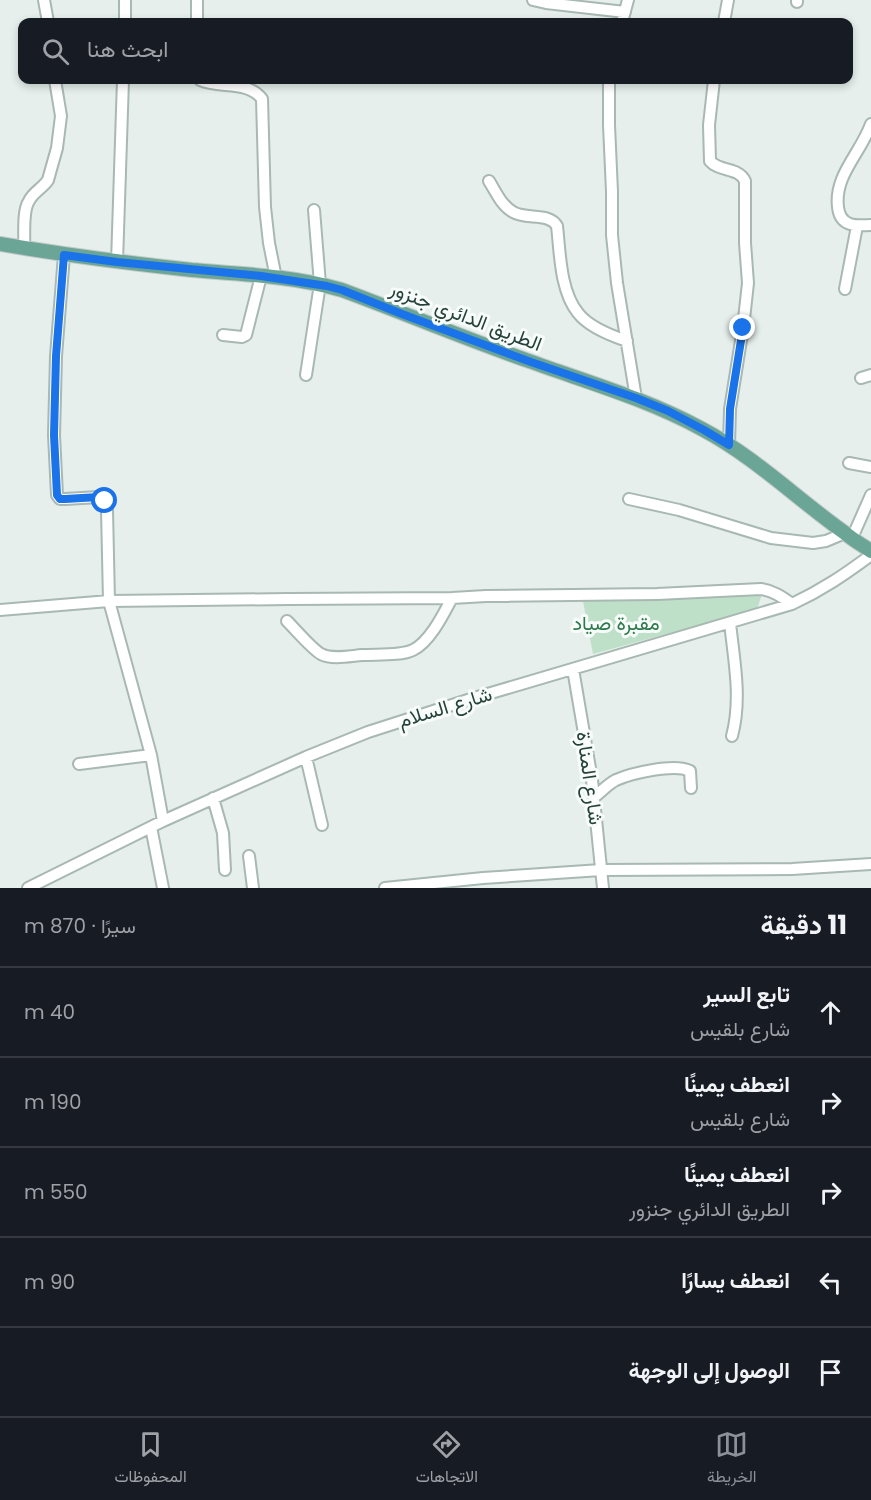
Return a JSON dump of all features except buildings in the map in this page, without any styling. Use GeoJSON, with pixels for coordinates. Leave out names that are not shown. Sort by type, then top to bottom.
{"type":"FeatureCollection","features":[{"type":"Feature","properties":{"kind":"main road","name":"الطريق الدائري جنزور"},"geometry":{"type":"LineString","coordinates":[[0,244],[117,262],[276,278],[320,284],[342,290],[520,358],[668,411],[729,445],[871,553]]}},
{"type":"Feature","properties":{"kind":"street"},"geometry":{"type":"LineString","coordinates":[[44,0],[47,18]]}},
{"type":"Feature","properties":{"kind":"street"},"geometry":{"type":"LineString","coordinates":[[125,0],[125,18]]}},
{"type":"Feature","properties":{"kind":"street"},"geometry":{"type":"LineString","coordinates":[[197,0],[197,18]]}},
{"type":"Feature","properties":{"kind":"street"},"geometry":{"type":"LineString","coordinates":[[532,0],[623,17],[628,0]]}},
{"type":"Feature","properties":{"kind":"street"},"geometry":{"type":"LineString","coordinates":[[725,18],[728,0]]}},
{"type":"Feature","properties":{"kind":"street"},"geometry":{"type":"LineString","coordinates":[[24,248],[27,203],[48,180],[60,130],[61,116],[56,84]]}},
{"type":"Feature","properties":{"kind":"street"},"geometry":{"type":"LineString","coordinates":[[117,262],[123,84]]}},
{"type":"Feature","properties":{"kind":"street"},"geometry":{"type":"LineString","coordinates":[[215,84],[245,88],[258,94],[262,99],[265,207],[276,278]]}},
{"type":"Feature","properties":{"kind":"street"},"geometry":{"type":"LineString","coordinates":[[609,84],[612,235],[617,283],[636,398]]}},
{"type":"Feature","properties":{"kind":"street"},"geometry":{"type":"LineString","coordinates":[[714,84],[709,125],[710,162],[716,167],[740,173],[745,181],[745,243],[748,283],[730,409],[729,445]]}},
{"type":"Feature","properties":{"kind":"street"},"geometry":{"type":"LineString","coordinates":[[871,124],[844,173],[838,194],[838,210],[843,219],[857,226],[871,225]]}},
{"type":"Feature","properties":{"kind":"street"},"geometry":{"type":"LineString","coordinates":[[489,181],[502,202],[515,214],[554,220],[557,226],[561,264],[568,297],[574,308],[589,323],[627,341]]}},
{"type":"Feature","properties":{"kind":"street"},"geometry":{"type":"LineString","coordinates":[[306,375],[320,284],[314,210]]}},
{"type":"Feature","properties":{"kind":"street"},"geometry":{"type":"LineString","coordinates":[[845,289],[857,226]]}},
{"type":"Feature","properties":{"kind":"street"},"geometry":{"type":"LineString","coordinates":[[64,255],[56,356],[54,424],[57,495],[60,499],[99,497],[104,498],[105,501],[109,601],[151,754],[163,821]]}},
{"type":"Feature","properties":{"kind":"street"},"geometry":{"type":"LineString","coordinates":[[224,335],[242,337],[246,335],[261,276]]}},
{"type":"Feature","properties":{"kind":"street"},"geometry":{"type":"LineString","coordinates":[[849,463],[871,466]]}},
{"type":"Feature","properties":{"kind":"street"},"geometry":{"type":"LineString","coordinates":[[629,499],[679,510],[771,538],[813,543],[848,536],[871,495]]}},
{"type":"Feature","properties":{"kind":"street","name":"شارع السلام"},"geometry":{"type":"LineString","coordinates":[[28,888],[213,798],[378,728],[792,604],[817,593],[871,553]]}},
{"type":"Feature","properties":{"kind":"street"},"geometry":{"type":"LineString","coordinates":[[0,609],[109,601],[452,598],[761,590],[777,594],[792,604]]}},
{"type":"Feature","properties":{"kind":"street"},"geometry":{"type":"LineString","coordinates":[[287,621],[320,654],[344,656],[402,652],[414,650],[423,642],[443,615],[452,598]]}},
{"type":"Feature","properties":{"kind":"street"},"geometry":{"type":"LineString","coordinates":[[730,623],[737,684],[732,736]]}},
{"type":"Feature","properties":{"kind":"street","name":"شارع المنارة"},"geometry":{"type":"LineString","coordinates":[[573,669],[594,797],[603,888]]}},
{"type":"Feature","properties":{"kind":"street"},"geometry":{"type":"LineString","coordinates":[[79,764],[151,754]]}},
{"type":"Feature","properties":{"kind":"street"},"geometry":{"type":"LineString","coordinates":[[306,757],[322,825]]}},
{"type":"Feature","properties":{"kind":"street"},"geometry":{"type":"LineString","coordinates":[[594,797],[616,780],[638,773],[673,767],[690,771],[691,788]]}},
{"type":"Feature","properties":{"kind":"street"},"geometry":{"type":"LineString","coordinates":[[213,798],[223,833],[225,870]]}},
{"type":"Feature","properties":{"kind":"street"},"geometry":{"type":"LineString","coordinates":[[151,827],[163,888]]}},
{"type":"Feature","properties":{"kind":"street"},"geometry":{"type":"LineString","coordinates":[[249,856],[253,888]]}},
{"type":"Feature","properties":{"kind":"street"},"geometry":{"type":"LineString","coordinates":[[385,888],[483,878],[601,870],[792,869],[871,864]]}},
{"type":"Feature","properties":{"kind":"green space","name":"مقبرة صياد"},"geometry":{"type":"Polygon","coordinates":[[[762,594],[757,609],[593,654],[583,601],[762,594]]]}},
{"type":"Feature","properties":{"kind":"route"},"geometry":{"type":"LineString","coordinates":[[105,501],[104,498],[99,497],[60,499],[57,495],[54,435],[56,356],[64,255],[303,281],[342,290],[531,362],[636,398],[668,411],[729,445],[730,409],[743,328]]}}]}
